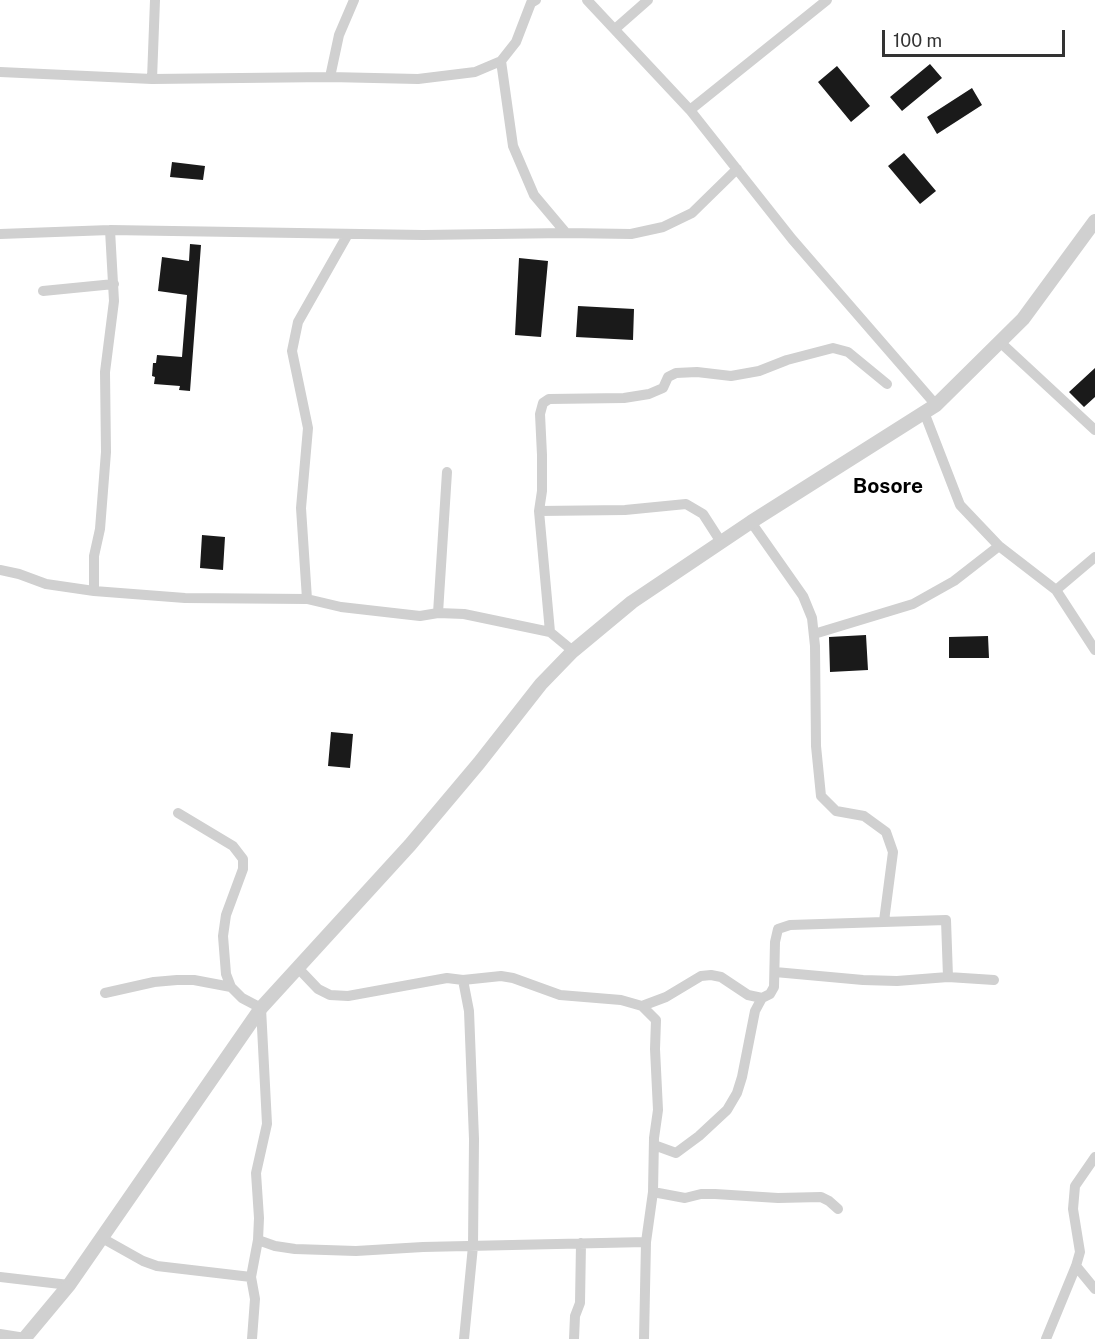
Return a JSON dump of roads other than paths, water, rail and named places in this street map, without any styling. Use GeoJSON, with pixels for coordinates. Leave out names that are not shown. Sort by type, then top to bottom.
{"type":"FeatureCollection","features":[{"type":"Feature","properties":{"kind":"street"},"geometry":{"type":"LineString","coordinates":[[152,79],[155,0]]}},
{"type":"Feature","properties":{"kind":"street"},"geometry":{"type":"LineString","coordinates":[[330,77],[339,35],[354,0]]}},
{"type":"Feature","properties":{"kind":"street"},"geometry":{"type":"LineString","coordinates":[[0,72],[152,79],[330,77],[418,79],[475,72],[501,61],[516,42],[531,3],[536,0]]}},
{"type":"Feature","properties":{"kind":"street"},"geometry":{"type":"LineString","coordinates":[[586,0],[690,110],[930,409],[960,504],[999,546],[1056,590],[1095,650]]}},
{"type":"Feature","properties":{"kind":"street"},"geometry":{"type":"LineString","coordinates":[[615,29],[648,0]]}},
{"type":"Feature","properties":{"kind":"street"},"geometry":{"type":"LineString","coordinates":[[690,110],[828,0]]}},
{"type":"Feature","properties":{"kind":"street"},"geometry":{"type":"LineString","coordinates":[[501,61],[513,146],[534,195],[566,233]]}},
{"type":"Feature","properties":{"kind":"street"},"geometry":{"type":"LineString","coordinates":[[0,234],[110,230],[423,235],[631,234],[663,227],[692,213],[737,169]]}},
{"type":"Feature","properties":{"kind":"street"},"geometry":{"type":"LineString","coordinates":[[0,1334],[24,1339],[69,1285],[261,1008],[410,845],[541,684],[573,651],[632,602],[751,522],[930,409],[1023,319],[1095,221]]}},
{"type":"Feature","properties":{"kind":"street"},"geometry":{"type":"LineString","coordinates":[[94,591],[94,556],[100,529],[106,452],[105,372],[114,301],[110,230]]}},
{"type":"Feature","properties":{"kind":"street"},"geometry":{"type":"LineString","coordinates":[[308,599],[301,508],[308,428],[292,351],[298,322],[348,234]]}},
{"type":"Feature","properties":{"kind":"street"},"geometry":{"type":"LineString","coordinates":[[43,291],[114,284]]}},
{"type":"Feature","properties":{"kind":"street"},"geometry":{"type":"LineString","coordinates":[[1000,343],[1095,430]]}},
{"type":"Feature","properties":{"kind":"street"},"geometry":{"type":"LineString","coordinates":[[550,632],[539,512],[542,491],[540,414],[543,403],[549,399],[624,398],[649,394],[663,388],[668,377],[676,373],[697,372],[730,376],[759,371],[787,360],[833,348],[848,352],[887,384]]}},
{"type":"Feature","properties":{"kind":"street"},"geometry":{"type":"LineString","coordinates":[[438,613],[447,472]]}},
{"type":"Feature","properties":{"kind":"street"},"geometry":{"type":"LineString","coordinates":[[539,512],[626,510],[686,504],[703,514],[721,542]]}},
{"type":"Feature","properties":{"kind":"street"},"geometry":{"type":"LineString","coordinates":[[751,522],[803,596],[812,618],[815,727],[821,796],[836,811],[864,816],[886,832],[892,852],[884,921]]}},
{"type":"Feature","properties":{"kind":"street"},"geometry":{"type":"LineString","coordinates":[[814,634],[913,604],[954,581],[999,546]]}},
{"type":"Feature","properties":{"kind":"street"},"geometry":{"type":"LineString","coordinates":[[1056,590],[1095,557]]}},
{"type":"Feature","properties":{"kind":"street"},"geometry":{"type":"LineString","coordinates":[[0,570],[46,584],[94,591],[185,598],[308,599],[341,607],[420,616],[438,613],[464,614],[550,632],[573,651]]}},
{"type":"Feature","properties":{"kind":"street"},"geometry":{"type":"LineString","coordinates":[[178,813],[232,846],[243,859],[243,869],[226,915],[223,936],[226,974],[231,987],[242,998],[261,1008]]}},
{"type":"Feature","properties":{"kind":"street"},"geometry":{"type":"LineString","coordinates":[[654,1145],[676,1153],[699,1136],[727,1110],[737,1093],[755,1011],[762,998],[770,994],[774,987],[775,942],[778,929],[790,925],[946,920],[948,977]]}},
{"type":"Feature","properties":{"kind":"street"},"geometry":{"type":"LineString","coordinates":[[298,968],[318,989],[330,995],[348,996],[447,978],[463,980],[501,976],[560,995],[621,1000],[642,1006],[656,1020],[654,1049],[658,1110],[654,1145],[653,1192],[646,1242],[644,1339]]}},
{"type":"Feature","properties":{"kind":"street"},"geometry":{"type":"LineString","coordinates":[[775,972],[863,980],[897,981],[948,977],[994,980]]}},
{"type":"Feature","properties":{"kind":"street"},"geometry":{"type":"LineString","coordinates":[[642,1006],[666,997],[701,976],[711,975],[721,977],[748,995],[762,998]]}},
{"type":"Feature","properties":{"kind":"street"},"geometry":{"type":"LineString","coordinates":[[105,993],[154,982],[177,980],[194,980],[231,987]]}},
{"type":"Feature","properties":{"kind":"street"},"geometry":{"type":"LineString","coordinates":[[463,980],[469,1011],[474,1139],[473,1246],[464,1339]]}},
{"type":"Feature","properties":{"kind":"street"},"geometry":{"type":"LineString","coordinates":[[252,1339],[255,1299],[251,1277],[258,1240],[256,1173],[267,1124],[261,1008]]}},
{"type":"Feature","properties":{"kind":"street"},"geometry":{"type":"LineString","coordinates":[[1046,1339],[1080,1252],[1073,1209],[1075,1186],[1095,1157]]}},
{"type":"Feature","properties":{"kind":"street"},"geometry":{"type":"LineString","coordinates":[[653,1192],[685,1198],[708,1194],[778,1198],[821,1197],[830,1201],[838,1209]]}},
{"type":"Feature","properties":{"kind":"street"},"geometry":{"type":"LineString","coordinates":[[102,1238],[143,1261],[157,1266],[251,1277]]}},
{"type":"Feature","properties":{"kind":"street"},"geometry":{"type":"LineString","coordinates":[[258,1240],[275,1246],[306,1250],[356,1251],[646,1242]]}},
{"type":"Feature","properties":{"kind":"street"},"geometry":{"type":"LineString","coordinates":[[574,1339],[575,1316],[580,1303],[581,1244]]}},
{"type":"Feature","properties":{"kind":"street"},"geometry":{"type":"LineString","coordinates":[[1076,1266],[1095,1289]]}},
{"type":"Feature","properties":{"kind":"street"},"geometry":{"type":"LineString","coordinates":[[0,1277],[69,1285]]}},
{"type":"Feature","properties":{"kind":"district","name":"Bosore"},"geometry":{"type":"Point","coordinates":[888,487]}}]}
